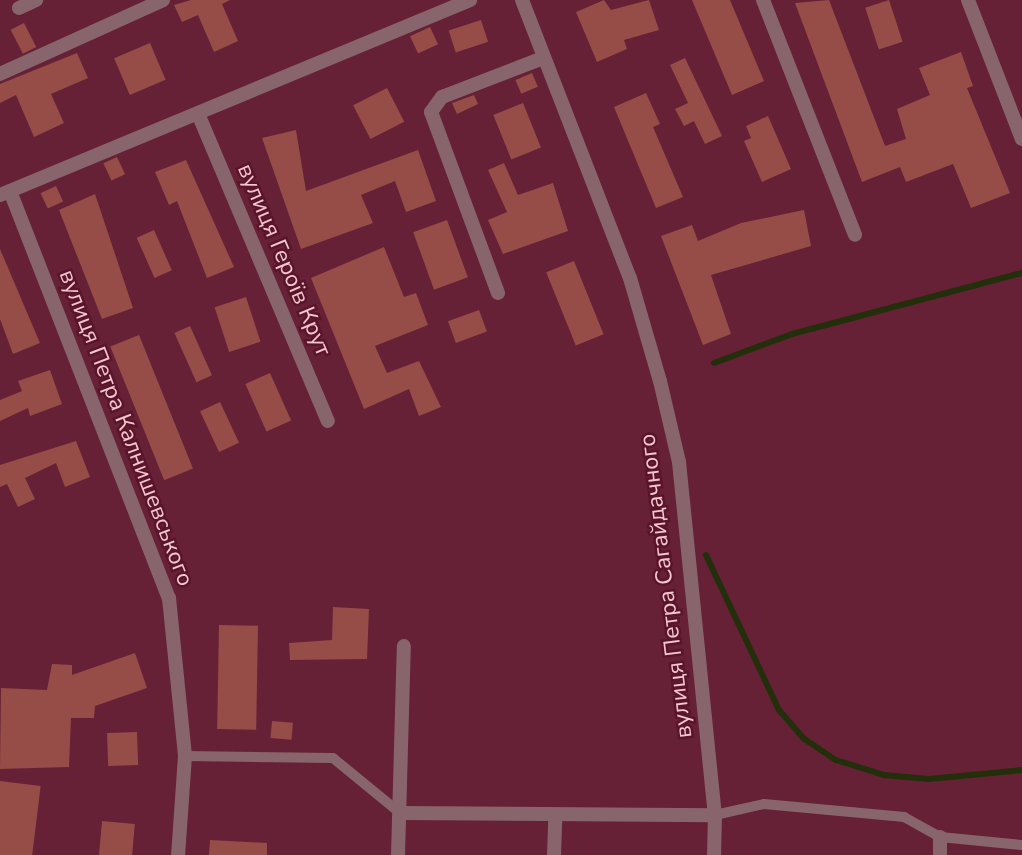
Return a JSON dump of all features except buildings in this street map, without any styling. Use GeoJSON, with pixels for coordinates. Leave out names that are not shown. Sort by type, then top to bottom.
{"type":"FeatureCollection","features":[{"type":"Feature","properties":{"kind":"street"},"geometry":{"type":"LineString","coordinates":[[19,8],[36,0]]}},
{"type":"Feature","properties":{"kind":"street"},"geometry":{"type":"LineString","coordinates":[[0,74],[163,0]]}},
{"type":"Feature","properties":{"kind":"street"},"geometry":{"type":"LineString","coordinates":[[5,193],[199,117],[470,0]]}},
{"type":"Feature","properties":{"kind":"street","name":"вулиця Петра Сагайдачного"},"geometry":{"type":"LineString","coordinates":[[522,0],[630,278],[679,462],[715,815],[714,855]]}},
{"type":"Feature","properties":{"kind":"street"},"geometry":{"type":"LineString","coordinates":[[763,0],[855,235]]}},
{"type":"Feature","properties":{"kind":"street"},"geometry":{"type":"LineString","coordinates":[[968,0],[1022,139]]}},
{"type":"Feature","properties":{"kind":"street"},"geometry":{"type":"LineString","coordinates":[[498,293],[432,112],[442,97],[543,58]]}},
{"type":"Feature","properties":{"kind":"street","name":"вулиця Героїв Крут"},"geometry":{"type":"LineString","coordinates":[[199,117],[328,421]]}},
{"type":"Feature","properties":{"kind":"street","name":"вулиця Петра Калнишевського"},"geometry":{"type":"LineString","coordinates":[[5,193],[169,598],[185,756],[178,855]]}},
{"type":"Feature","properties":{"kind":"street"},"geometry":{"type":"LineString","coordinates":[[398,855],[404,646]]}},
{"type":"Feature","properties":{"kind":"street"},"geometry":{"type":"LineString","coordinates":[[400,813],[555,818],[715,815]]}},
{"type":"Feature","properties":{"kind":"street"},"geometry":{"type":"LineString","coordinates":[[554,855],[555,818]]}},
{"type":"Feature","properties":{"kind":"street"},"geometry":{"type":"LineString","coordinates":[[940,837],[940,855]]}},
{"type":"Feature","properties":{"kind":"lane"},"geometry":{"type":"LineString","coordinates":[[185,756],[333,758],[400,813]]}},
{"type":"Feature","properties":{"kind":"lane"},"geometry":{"type":"LineString","coordinates":[[715,815],[764,804],[904,817],[940,837],[1022,845]]}},
{"type":"Feature","properties":{"kind":"waterway"},"geometry":{"type":"LineString","coordinates":[[714,363],[792,334],[1022,273]]}},
{"type":"Feature","properties":{"kind":"waterway"},"geometry":{"type":"LineString","coordinates":[[706,555],[779,710],[803,738],[836,760],[884,775],[929,779],[1022,770]]}}]}
